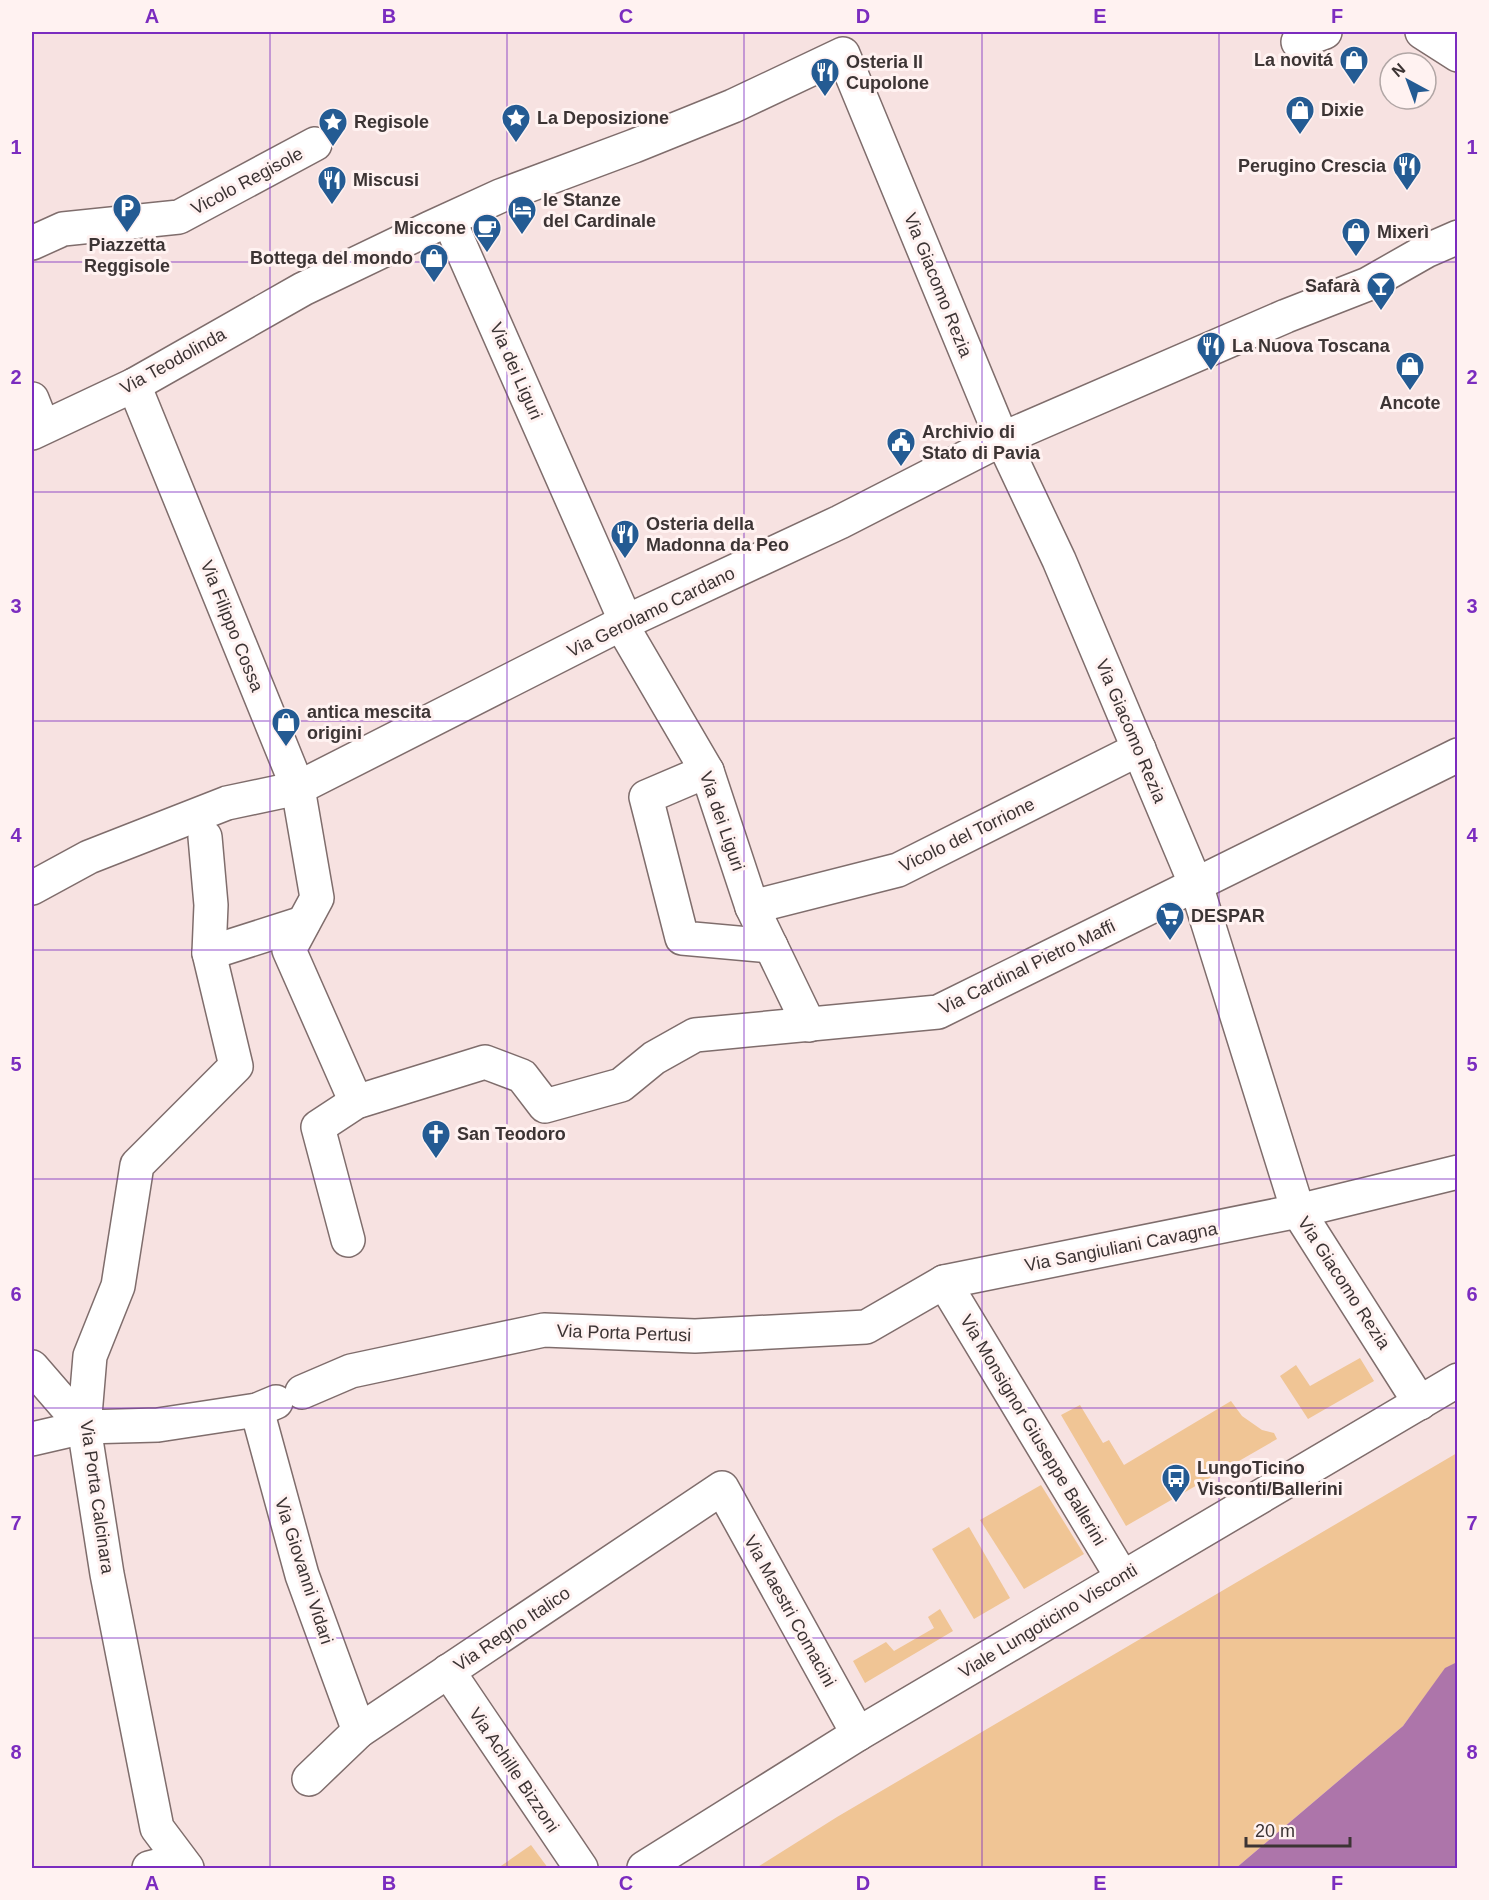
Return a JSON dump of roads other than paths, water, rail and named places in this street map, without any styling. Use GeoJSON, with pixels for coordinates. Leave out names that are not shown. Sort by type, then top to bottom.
{"type":"FeatureCollection","features":[{"type":"Feature","properties":{"kind":"street"},"geometry":{"type":"LineString","coordinates":[[1422,32],[1458,55]]}},
{"type":"Feature","properties":{"kind":"street","name":"Via Teodolinda"},"geometry":{"type":"LineString","coordinates":[[35,420],[134,385],[312,285],[449,219],[500,196],[734,106],[843,54]]}},
{"type":"Feature","properties":{"kind":"street","name":"Via Giacomo Rezia"},"geometry":{"type":"LineString","coordinates":[[843,54],[1002,440],[1059,560],[1196,885],[1298,1211],[1420,1402]]}},
{"type":"Feature","properties":{"kind":"street","name":"Vicolo Regisole"},"geometry":{"type":"LineString","coordinates":[[32,243],[63,229],[179,217],[315,144]]}},
{"type":"Feature","properties":{"kind":"street","name":"Via dei Liguri"},"geometry":{"type":"LineString","coordinates":[[449,219],[624,623],[707,771],[752,907],[809,1025]]}},
{"type":"Feature","properties":{"kind":"street","name":"Via Gerolamo Cardano"},"geometry":{"type":"LineString","coordinates":[[32,888],[89,857],[227,803],[298,788],[624,623],[840,522],[1002,440],[1286,316],[1368,284],[1458,237]]}},
{"type":"Feature","properties":{"kind":"street","name":"Via Filippo Cossa"},"geometry":{"type":"LineString","coordinates":[[134,385],[298,788],[317,898],[289,950],[356,1102]]}},
{"type":"Feature","properties":{"kind":"street","name":"Vicolo del Torrione"},"geometry":{"type":"LineString","coordinates":[[752,907],[898,870],[1139,749]]}},
{"type":"Feature","properties":{"kind":"street","name":"Via Cardinal Pietro Maffi"},"geometry":{"type":"LineString","coordinates":[[356,1102],[485,1062],[522,1076],[545,1106],[621,1085],[654,1058],[695,1035],[938,1012],[1458,756]]}},
{"type":"Feature","properties":{"kind":"street"},"geometry":{"type":"LineString","coordinates":[[707,771],[646,797],[682,938],[771,945]]}},
{"type":"Feature","properties":{"kind":"street","name":"Via Porta Calcinara"},"geometry":{"type":"LineString","coordinates":[[183,1864],[157,1828],[107,1574],[84,1427],[90,1356],[118,1286],[137,1165],[236,1066],[209,953],[211,905],[205,837]]}},
{"type":"Feature","properties":{"kind":"street"},"geometry":{"type":"LineString","coordinates":[[209,953],[303,923]]}},
{"type":"Feature","properties":{"kind":"street"},"geometry":{"type":"LineString","coordinates":[[348,1240],[318,1127],[356,1102]]}},
{"type":"Feature","properties":{"kind":"street","name":"Via Sangiuliani Cavagna"},"geometry":{"type":"LineString","coordinates":[[944,1282],[1298,1211],[1458,1172]]}},
{"type":"Feature","properties":{"kind":"street","name":"Via Porta Pertusi"},"geometry":{"type":"LineString","coordinates":[[32,1438],[84,1427],[159,1425],[278,1401],[351,1371],[544,1330],[695,1336],[866,1327],[944,1282]]}},
{"type":"Feature","properties":{"kind":"street","name":"Via Monsignor Giuseppe Ballerini"},"geometry":{"type":"LineString","coordinates":[[944,1282],[1122,1577]]}},
{"type":"Feature","properties":{"kind":"street"},"geometry":{"type":"LineString","coordinates":[[32,1367],[84,1427]]}},
{"type":"Feature","properties":{"kind":"street","name":"Viale Lungoticino Visconti"},"geometry":{"type":"LineString","coordinates":[[644,1869],[858,1734],[1458,1380]]}},
{"type":"Feature","properties":{"kind":"street","name":"Via Giovanni Vidari"},"geometry":{"type":"LineString","coordinates":[[278,1401],[302,1575],[359,1731]]}},
{"type":"Feature","properties":{"kind":"street","name":"Via Regno Italico"},"geometry":{"type":"LineString","coordinates":[[309,1779],[359,1731],[722,1488]]}},
{"type":"Feature","properties":{"kind":"street","name":"Via Maestri Comacini"},"geometry":{"type":"LineString","coordinates":[[722,1488],[858,1734]]}},
{"type":"Feature","properties":{"kind":"street","name":"Via Achille Bizzoni"},"geometry":{"type":"LineString","coordinates":[[448,1671],[581,1869]]}},
{"type":"Feature","properties":{"kind":"street"},"geometry":{"type":"LineString","coordinates":[[149,1869],[183,1864]]}},
{"type":"Feature","properties":{"kind":"place","name":"La novitá"},"geometry":{"type":"Point","coordinates":[1354,86]}},
{"type":"Feature","properties":{"kind":"place","name":"Osteria Il Cupolone"},"geometry":{"type":"Point","coordinates":[825,98]}},
{"type":"Feature","properties":{"kind":"place","name":"Dixie"},"geometry":{"type":"Point","coordinates":[1300,136]}},
{"type":"Feature","properties":{"kind":"place","name":"La Deposizione"},"geometry":{"type":"Point","coordinates":[516,144]}},
{"type":"Feature","properties":{"kind":"place","name":"Regisole"},"geometry":{"type":"Point","coordinates":[333,148]}},
{"type":"Feature","properties":{"kind":"place","name":"Perugino Crescia"},"geometry":{"type":"Point","coordinates":[1407,192]}},
{"type":"Feature","properties":{"kind":"place","name":"Miscusi"},"geometry":{"type":"Point","coordinates":[332,206]}},
{"type":"Feature","properties":{"kind":"place","name":"Piazzetta Reggisole"},"geometry":{"type":"Point","coordinates":[127,234]}},
{"type":"Feature","properties":{"kind":"place","name":"le Stanze del Cardinale"},"geometry":{"type":"Point","coordinates":[522,236]}},
{"type":"Feature","properties":{"kind":"place","name":"Miccone"},"geometry":{"type":"Point","coordinates":[487,254]}},
{"type":"Feature","properties":{"kind":"place","name":"Mixerì"},"geometry":{"type":"Point","coordinates":[1356,258]}},
{"type":"Feature","properties":{"kind":"place","name":"Bottega del mondo"},"geometry":{"type":"Point","coordinates":[434,284]}},
{"type":"Feature","properties":{"kind":"place","name":"Safarà"},"geometry":{"type":"Point","coordinates":[1381,312]}},
{"type":"Feature","properties":{"kind":"place","name":"La Nuova Toscana"},"geometry":{"type":"Point","coordinates":[1211,372]}},
{"type":"Feature","properties":{"kind":"place","name":"Ancote"},"geometry":{"type":"Point","coordinates":[1410,392]}},
{"type":"Feature","properties":{"kind":"place","name":"Archivio di Stato di Pavia"},"geometry":{"type":"Point","coordinates":[901,468]}},
{"type":"Feature","properties":{"kind":"place","name":"Osteria della Madonna da Peo"},"geometry":{"type":"Point","coordinates":[625,560]}},
{"type":"Feature","properties":{"kind":"place","name":"antica mescita origini"},"geometry":{"type":"Point","coordinates":[286,748]}},
{"type":"Feature","properties":{"kind":"place","name":"DESPAR"},"geometry":{"type":"Point","coordinates":[1170,942]}},
{"type":"Feature","properties":{"kind":"place","name":"San Teodoro"},"geometry":{"type":"Point","coordinates":[436,1160]}},
{"type":"Feature","properties":{"kind":"place","name":"LungoTicino Visconti/Ballerini"},"geometry":{"type":"Point","coordinates":[1176,1504]}}]}
